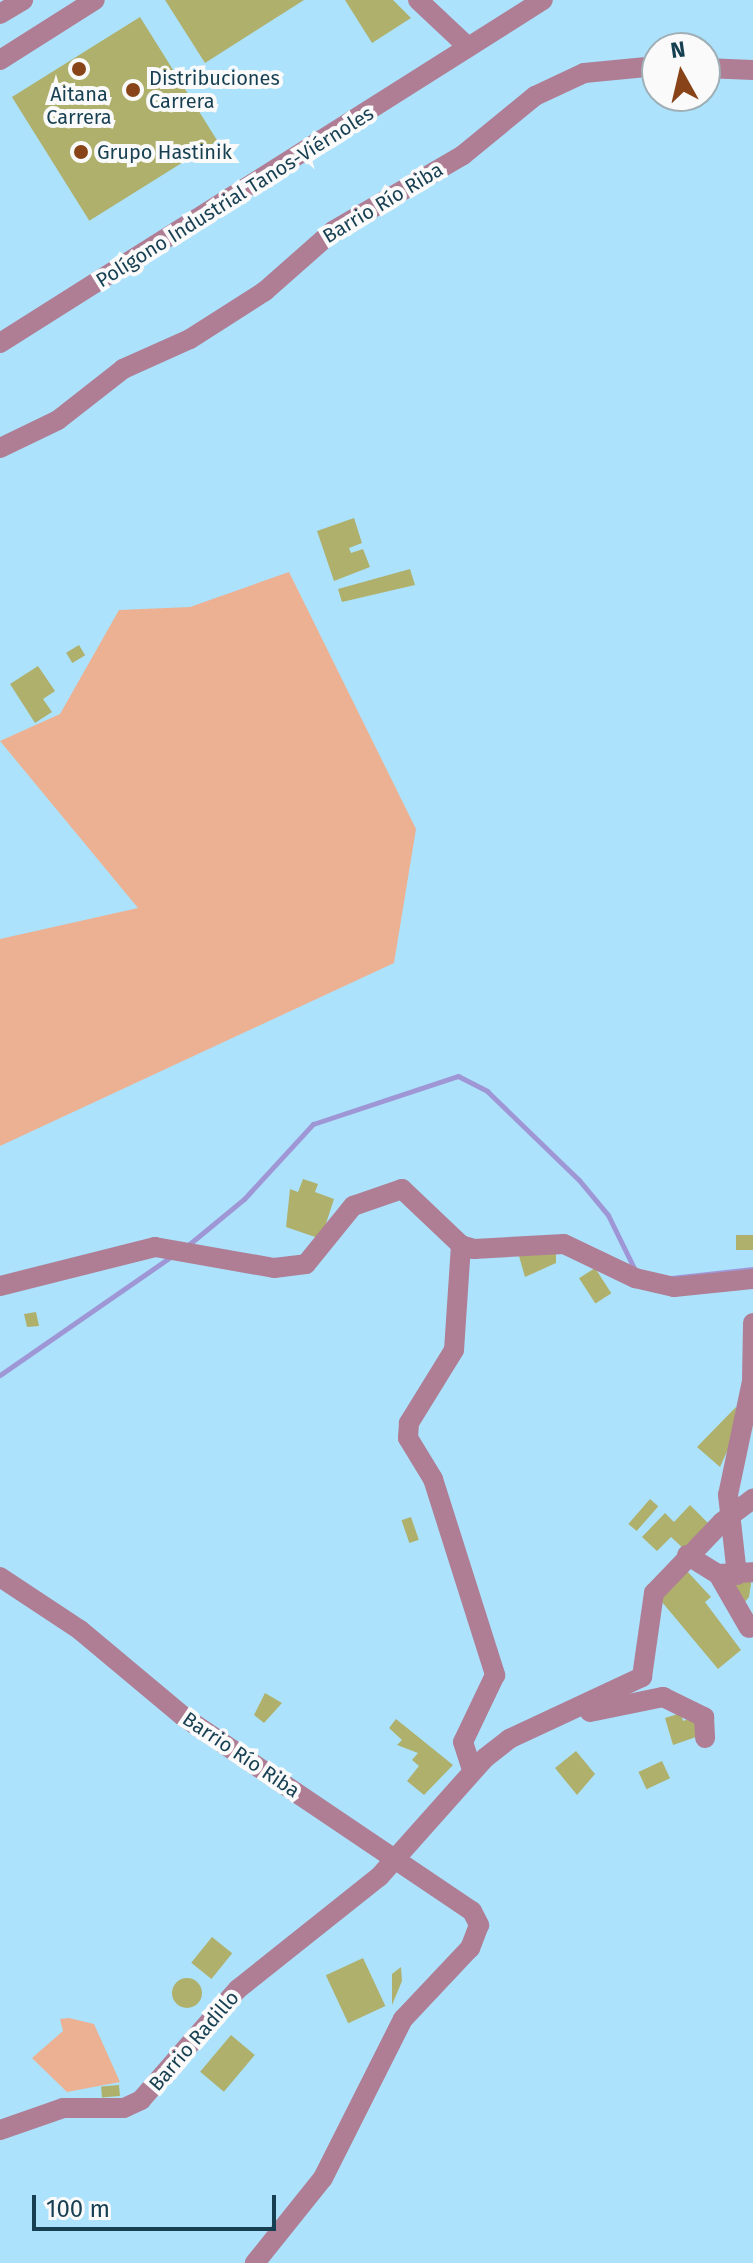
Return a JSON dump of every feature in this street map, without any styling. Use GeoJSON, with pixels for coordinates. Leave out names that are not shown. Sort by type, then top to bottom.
{"type":"FeatureCollection","features":[{"type":"Feature","properties":{"kind":"street"},"geometry":{"type":"LineString","coordinates":[[0,14],[23,0]]}},
{"type":"Feature","properties":{"kind":"street"},"geometry":{"type":"LineString","coordinates":[[0,60],[95,0]]}},
{"type":"Feature","properties":{"kind":"street"},"geometry":{"type":"LineString","coordinates":[[418,0],[468,47]]}},
{"type":"Feature","properties":{"kind":"street","name":"Polígono Industrial Tanos-Viérnoles"},"geometry":{"type":"LineString","coordinates":[[0,343],[543,0]]}},
{"type":"Feature","properties":{"kind":"street","name":"Barrio Río Riba"},"geometry":{"type":"LineString","coordinates":[[0,448],[58,420],[123,369],[190,339],[265,291],[333,231],[463,155],[535,96],[584,73],[641,68]]}},
{"type":"Feature","properties":{"kind":"street"},"geometry":{"type":"LineString","coordinates":[[721,69],[753,70]]}},
{"type":"Feature","properties":{"kind":"street"},"geometry":{"type":"LineString","coordinates":[[0,1286],[175,1252],[274,1268],[306,1264],[353,1206],[402,1189],[461,1245],[564,1244],[656,1285],[753,1279]]}},
{"type":"Feature","properties":{"kind":"street"},"geometry":{"type":"LineString","coordinates":[[461,1245],[454,1350],[409,1423],[408,1438],[433,1479],[495,1675],[463,1742],[472,1770]]}},
{"type":"Feature","properties":{"kind":"street"},"geometry":{"type":"LineString","coordinates":[[749,1628],[736,1574],[729,1518],[729,1477],[752,1381],[753,1323]]}},
{"type":"Feature","properties":{"kind":"street"},"geometry":{"type":"LineString","coordinates":[[394,1857],[472,1770],[509,1739],[642,1677],[654,1593],[687,1555],[753,1499]]}},
{"type":"Feature","properties":{"kind":"street"},"geometry":{"type":"LineString","coordinates":[[687,1555],[736,1574]]}},
{"type":"Feature","properties":{"kind":"street","name":"Barrio Río Riba"},"geometry":{"type":"LineString","coordinates":[[0,1577],[80,1630],[184,1717],[472,1911],[479,1934],[403,2019],[323,2178],[255,2263]]}},
{"type":"Feature","properties":{"kind":"street"},"geometry":{"type":"LineString","coordinates":[[574,1710],[663,1697],[704,1717],[705,1738]]}},
{"type":"Feature","properties":{"kind":"street","name":"Barrio Radillo"},"geometry":{"type":"LineString","coordinates":[[0,2130],[63,2108],[124,2108],[141,2100],[238,1989],[379,1877],[394,1857]]}},
{"type":"Feature","properties":{"kind":"shaded area"},"geometry":{"type":"Polygon","coordinates":[[[289,572],[416,829],[394,963],[0,1146],[0,939],[138,908],[0,741],[60,714],[119,610],[190,607],[289,572]]]}},
{"type":"Feature","properties":{"kind":"shaded area"},"geometry":{"type":"Polygon","coordinates":[[[60,2019],[94,2024],[120,2082],[67,2092],[32,2058],[63,2031],[60,2019]]]}},
{"type":"Feature","properties":{"kind":"building"},"geometry":{"type":"Polygon","coordinates":[[[165,0],[304,0],[205,63],[165,0]]]}},
{"type":"Feature","properties":{"kind":"building"},"geometry":{"type":"Polygon","coordinates":[[[345,0],[393,0],[411,18],[372,43],[345,0]]]}},
{"type":"Feature","properties":{"kind":"building","name":"Distribuciones Carrera"},"geometry":{"type":"Polygon","coordinates":[[[140,17],[217,141],[89,221],[12,97],[140,17]]]}},
{"type":"Feature","properties":{"kind":"building"},"geometry":{"type":"Polygon","coordinates":[[[354,518],[362,543],[349,548],[351,553],[363,549],[370,567],[334,581],[317,531],[354,518]]]}},
{"type":"Feature","properties":{"kind":"building"},"geometry":{"type":"Polygon","coordinates":[[[410,569],[415,585],[342,602],[338,589],[410,569]]]}},
{"type":"Feature","properties":{"kind":"building"},"geometry":{"type":"Polygon","coordinates":[[[79,645],[85,655],[72,663],[66,653],[79,645]]]}},
{"type":"Feature","properties":{"kind":"building"},"geometry":{"type":"Polygon","coordinates":[[[38,666],[55,691],[43,699],[52,712],[35,723],[10,684],[38,666]]]}},
{"type":"Feature","properties":{"kind":"building"},"geometry":{"type":"Polygon","coordinates":[[[303,1179],[318,1184],[315,1192],[334,1199],[321,1239],[286,1227],[290,1189],[298,1192],[303,1179]]]}},
{"type":"Feature","properties":{"kind":"building"},"geometry":{"type":"Polygon","coordinates":[[[736,1235],[753,1235],[753,1250],[736,1250],[736,1235]]]}},
{"type":"Feature","properties":{"kind":"building"},"geometry":{"type":"Polygon","coordinates":[[[556,1248],[556,1263],[525,1277],[519,1256],[556,1248]]]}},
{"type":"Feature","properties":{"kind":"building"},"geometry":{"type":"Polygon","coordinates":[[[595,1268],[611,1293],[595,1304],[579,1278],[595,1268]]]}},
{"type":"Feature","properties":{"kind":"building"},"geometry":{"type":"Polygon","coordinates":[[[36,1312],[39,1326],[27,1327],[24,1314],[36,1312]]]}},
{"type":"Feature","properties":{"kind":"building"},"geometry":{"type":"Polygon","coordinates":[[[736,1407],[734,1436],[720,1467],[697,1447],[736,1407]]]}},
{"type":"Feature","properties":{"kind":"building"},"geometry":{"type":"Polygon","coordinates":[[[650,1499],[658,1506],[637,1531],[628,1524],[650,1499]]]}},
{"type":"Feature","properties":{"kind":"building"},"geometry":{"type":"Polygon","coordinates":[[[690,1505],[708,1523],[684,1549],[671,1537],[657,1551],[642,1537],[665,1513],[674,1522],[690,1505]]]}},
{"type":"Feature","properties":{"kind":"building"},"geometry":{"type":"Polygon","coordinates":[[[411,1517],[419,1540],[409,1543],[402,1520],[411,1517]]]}},
{"type":"Feature","properties":{"kind":"building"},"geometry":{"type":"Polygon","coordinates":[[[686,1570],[711,1597],[705,1602],[741,1650],[718,1669],[657,1596],[686,1570]]]}},
{"type":"Feature","properties":{"kind":"building"},"geometry":{"type":"Polygon","coordinates":[[[752,1577],[749,1597],[744,1603],[731,1579],[752,1577]]]}},
{"type":"Feature","properties":{"kind":"building"},"geometry":{"type":"Polygon","coordinates":[[[265,1693],[282,1703],[264,1723],[254,1715],[265,1693]]]}},
{"type":"Feature","properties":{"kind":"building"},"geometry":{"type":"Polygon","coordinates":[[[681,1713],[683,1721],[693,1717],[699,1736],[673,1745],[665,1718],[681,1713]]]}},
{"type":"Feature","properties":{"kind":"building"},"geometry":{"type":"Polygon","coordinates":[[[396,1719],[453,1765],[424,1795],[407,1781],[419,1766],[412,1760],[418,1753],[397,1745],[402,1740],[389,1728],[396,1719]]]}},
{"type":"Feature","properties":{"kind":"building"},"geometry":{"type":"Polygon","coordinates":[[[576,1751],[595,1774],[577,1795],[555,1768],[576,1751]]]}},
{"type":"Feature","properties":{"kind":"building"},"geometry":{"type":"Polygon","coordinates":[[[662,1761],[670,1778],[646,1789],[638,1772],[662,1761]]]}},
{"type":"Feature","properties":{"kind":"building"},"geometry":{"type":"Polygon","coordinates":[[[212,1937],[232,1953],[211,1979],[191,1963],[212,1937]]]}},
{"type":"Feature","properties":{"kind":"building"},"geometry":{"type":"Polygon","coordinates":[[[363,1958],[385,2006],[348,2023],[326,1975],[363,1958]]]}},
{"type":"Feature","properties":{"kind":"building"},"geometry":{"type":"Polygon","coordinates":[[[401,1967],[402,1981],[392,2005],[392,1974],[401,1967]]]}},
{"type":"Feature","properties":{"kind":"building"},"geometry":{"type":"Polygon","coordinates":[[[187,1978],[193,1979],[201,1987],[201,1999],[193,2007],[187,2008],[181,2007],[173,1999],[172,1993],[173,1987],[181,1979],[187,1978]]]}},
{"type":"Feature","properties":{"kind":"building"},"geometry":{"type":"Polygon","coordinates":[[[231,2035],[255,2055],[224,2092],[200,2072],[231,2035]]]}},
{"type":"Feature","properties":{"kind":"building"},"geometry":{"type":"Polygon","coordinates":[[[119,2085],[120,2096],[102,2098],[101,2087],[119,2085]]]}},
{"type":"Feature","properties":{"kind":"waterway"},"geometry":{"type":"LineString","coordinates":[[187,1246],[244,1199],[313,1124],[458,1076],[487,1091],[579,1180],[608,1215],[634,1268]]}},
{"type":"Feature","properties":{"kind":"waterway"},"geometry":{"type":"LineString","coordinates":[[0,1375],[172,1256]]}},
{"type":"Feature","properties":{"kind":"waterway"},"geometry":{"type":"LineString","coordinates":[[671,1278],[753,1269]]}},
{"type":"Feature","properties":{"kind":"place","name":"Aitana Carrera"},"geometry":{"type":"Point","coordinates":[79,69]}},
{"type":"Feature","properties":{"kind":"place","name":"Distribuciones Carrera"},"geometry":{"type":"Point","coordinates":[133,90]}},
{"type":"Feature","properties":{"kind":"place","name":"Grupo Hastinik"},"geometry":{"type":"Point","coordinates":[81,152]}}]}
